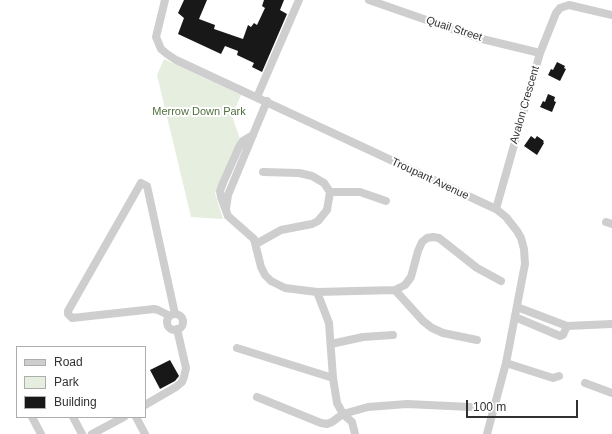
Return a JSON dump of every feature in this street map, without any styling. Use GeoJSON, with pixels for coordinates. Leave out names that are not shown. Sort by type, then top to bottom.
{"type":"FeatureCollection","features":[{"type":"Feature","properties":{"kind":"street","name":"Troupant Avenue"},"geometry":{"type":"LineString","coordinates":[[165,0],[156,37],[161,49],[176,60],[267,101],[496,209],[506,217],[518,231],[524,249],[525,264],[506,363],[486,434]]}},
{"type":"Feature","properties":{"kind":"street"},"geometry":{"type":"LineString","coordinates":[[257,97],[298,0]]}},
{"type":"Feature","properties":{"kind":"street","name":"Quail Street"},"geometry":{"type":"LineString","coordinates":[[369,0],[478,38],[540,53]]}},
{"type":"Feature","properties":{"kind":"street","name":"Avalon Crescent"},"geometry":{"type":"LineString","coordinates":[[496,209],[540,53],[556,13],[564,6],[573,5],[612,15]]}},
{"type":"Feature","properties":{"kind":"street"},"geometry":{"type":"LineString","coordinates":[[267,101],[253,134],[243,141],[239,147],[220,191],[228,216],[251,236],[256,244],[261,267],[265,275],[271,281],[285,288],[317,292],[395,290],[405,285],[411,277],[422,242],[427,238],[433,237],[439,238],[477,268],[501,281]]}},
{"type":"Feature","properties":{"kind":"street"},"geometry":{"type":"LineString","coordinates":[[256,244],[279,231],[312,224],[318,221],[326,210],[330,192],[324,183],[312,176],[299,173],[263,172]]}},
{"type":"Feature","properties":{"kind":"street"},"geometry":{"type":"LineString","coordinates":[[146,404],[182,382],[186,368],[177,329],[173,329],[168,325],[168,320],[172,315],[147,186],[144,183],[141,183],[68,311],[68,314],[72,318],[154,309],[172,315]]}},
{"type":"Feature","properties":{"kind":"street"},"geometry":{"type":"LineString","coordinates":[[330,192],[360,192],[386,201]]}},
{"type":"Feature","properties":{"kind":"street"},"geometry":{"type":"LineString","coordinates":[[395,290],[422,321],[432,328],[443,333],[477,340]]}},
{"type":"Feature","properties":{"kind":"street"},"geometry":{"type":"LineString","coordinates":[[317,292],[328,320],[333,378],[337,403],[343,414],[352,422],[355,434]]}},
{"type":"Feature","properties":{"kind":"street"},"geometry":{"type":"LineString","coordinates":[[517,307],[567,326],[612,324]]}},
{"type":"Feature","properties":{"kind":"street"},"geometry":{"type":"LineString","coordinates":[[515,317],[560,336],[563,335],[567,326]]}},
{"type":"Feature","properties":{"kind":"street"},"geometry":{"type":"LineString","coordinates":[[331,344],[363,337],[393,335]]}},
{"type":"Feature","properties":{"kind":"street"},"geometry":{"type":"LineString","coordinates":[[237,348],[333,378]]}},
{"type":"Feature","properties":{"kind":"street"},"geometry":{"type":"LineString","coordinates":[[506,363],[553,378],[559,376]]}},
{"type":"Feature","properties":{"kind":"street"},"geometry":{"type":"LineString","coordinates":[[585,383],[612,393]]}},
{"type":"Feature","properties":{"kind":"street"},"geometry":{"type":"LineString","coordinates":[[257,397],[321,423],[327,424],[343,414],[368,407],[408,404],[470,408]]}},
{"type":"Feature","properties":{"kind":"street"},"geometry":{"type":"LineString","coordinates":[[32,418],[40,434]]}},
{"type":"Feature","properties":{"kind":"street"},"geometry":{"type":"LineString","coordinates":[[74,418],[82,434]]}},
{"type":"Feature","properties":{"kind":"street"},"geometry":{"type":"LineString","coordinates":[[92,434],[122,418]]}},
{"type":"Feature","properties":{"kind":"street"},"geometry":{"type":"LineString","coordinates":[[137,418],[145,434]]}},
{"type":"Feature","properties":{"kind":"green space","name":"Merrow Down Park"},"geometry":{"type":"Polygon","coordinates":[[[164,59],[241,95],[232,116],[240,139],[215,193],[223,219],[191,217],[157,75],[164,59]]]}},
{"type":"Feature","properties":{"kind":"building"},"geometry":{"type":"Polygon","coordinates":[[[184,0],[207,0],[199,19],[215,25],[214,29],[243,39],[248,25],[251,27],[254,23],[257,25],[265,8],[262,6],[264,0],[284,0],[280,10],[287,14],[262,72],[252,67],[254,63],[237,55],[238,51],[225,46],[221,54],[178,34],[184,18],[178,13],[184,0]]]}},
{"type":"Feature","properties":{"kind":"building"},"geometry":{"type":"Polygon","coordinates":[[[557,62],[565,66],[564,68],[566,69],[560,81],[548,75],[551,69],[553,70],[557,62]]]}},
{"type":"Feature","properties":{"kind":"building"},"geometry":{"type":"Polygon","coordinates":[[[548,94],[555,97],[554,101],[556,102],[552,112],[540,107],[543,101],[545,102],[548,94]]]}},
{"type":"Feature","properties":{"kind":"building"},"geometry":{"type":"Polygon","coordinates":[[[531,136],[535,139],[537,136],[544,141],[537,155],[524,146],[531,136]]]}},
{"type":"Feature","properties":{"kind":"building"},"geometry":{"type":"Polygon","coordinates":[[[170,360],[179,376],[175,381],[160,389],[150,370],[170,360]]]}}]}
